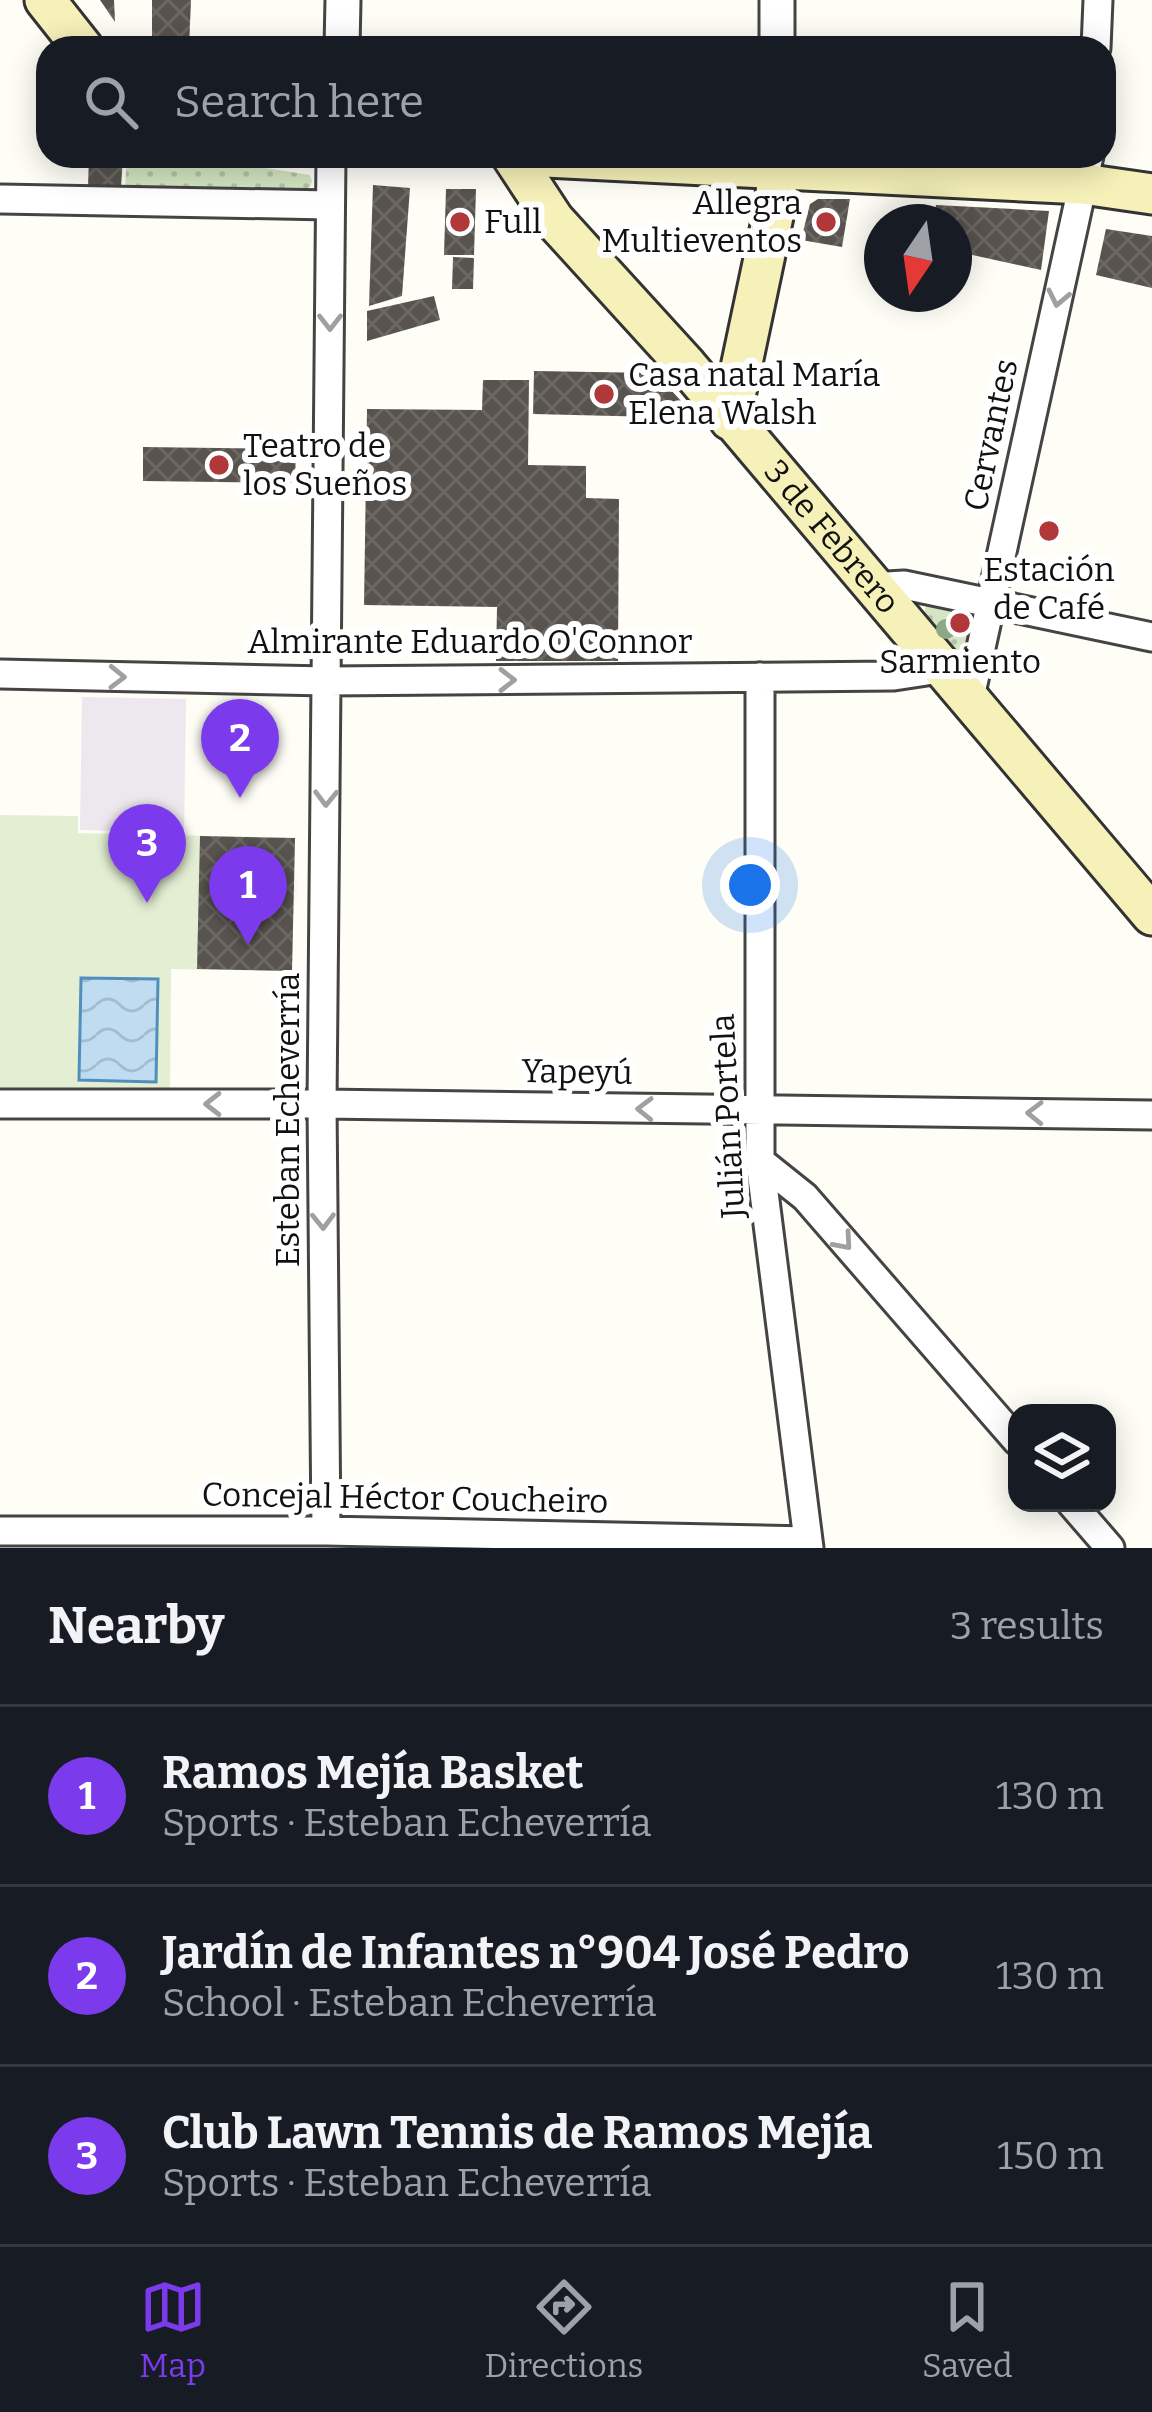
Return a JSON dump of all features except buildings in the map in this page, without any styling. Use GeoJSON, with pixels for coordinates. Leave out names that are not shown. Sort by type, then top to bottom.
{"type":"FeatureCollection","features":[{"type":"Feature","properties":{"kind":"main road"},"geometry":{"type":"LineString","coordinates":[[45,0],[74,36]]}},
{"type":"Feature","properties":{"kind":"main road","name":"3 de Febrero"},"geometry":{"type":"LineString","coordinates":[[520,168],[554,220],[687,367],[1152,915]]}},
{"type":"Feature","properties":{"kind":"main road"},"geometry":{"type":"LineString","coordinates":[[730,420],[776,202],[777,168]]}},
{"type":"Feature","properties":{"kind":"main road"},"geometry":{"type":"LineString","coordinates":[[1009,168],[1086,170],[1152,194]]}},
{"type":"Feature","properties":{"kind":"street"},"geometry":{"type":"LineString","coordinates":[[342,36],[343,0]]}},
{"type":"Feature","properties":{"kind":"street"},"geometry":{"type":"LineString","coordinates":[[777,0],[777,36]]}},
{"type":"Feature","properties":{"kind":"street"},"geometry":{"type":"LineString","coordinates":[[1096,36],[1098,0]]}},
{"type":"Feature","properties":{"kind":"street","name":"Esteban Echeverría"},"geometry":{"type":"LineString","coordinates":[[326,1531],[322,1104],[331,168]]}},
{"type":"Feature","properties":{"kind":"street","name":"Cervantes"},"geometry":{"type":"LineString","coordinates":[[969,702],[1086,170]]}},
{"type":"Feature","properties":{"kind":"street"},"geometry":{"type":"LineString","coordinates":[[0,199],[331,206]]}},
{"type":"Feature","properties":{"kind":"street"},"geometry":{"type":"LineString","coordinates":[[870,587],[904,585],[1152,637]]}},
{"type":"Feature","properties":{"kind":"street","name":"Almirante Eduardo O'Connor"},"geometry":{"type":"LineString","coordinates":[[0,674],[327,681],[894,676],[940,669]]}},
{"type":"Feature","properties":{"kind":"street","name":"Julián Portela"},"geometry":{"type":"LineString","coordinates":[[760,677],[760,1161],[809,1544]]}},
{"type":"Feature","properties":{"kind":"street","name":"Yapeyú"},"geometry":{"type":"LineString","coordinates":[[0,1104],[1152,1114]]}},
{"type":"Feature","properties":{"kind":"street"},"geometry":{"type":"LineString","coordinates":[[760,1161],[806,1197],[1008,1431]]}},
{"type":"Feature","properties":{"kind":"street"},"geometry":{"type":"LineString","coordinates":[[1079,1512],[1110,1548]]}},
{"type":"Feature","properties":{"kind":"street","name":"Concejal Héctor Coucheiro"},"geometry":{"type":"LineString","coordinates":[[0,1531],[326,1531],[809,1544]]}},
{"type":"Feature","properties":{"kind":"shaded area"},"geometry":{"type":"Polygon","coordinates":[[[82,697],[186,699],[184,832],[80,830],[82,697]]]}},
{"type":"Feature","properties":{"kind":"green space"},"geometry":{"type":"Polygon","coordinates":[[[126,168],[266,168],[310,175],[312,181],[296,193],[125,189],[126,168]]]}},
{"type":"Feature","properties":{"kind":"green space"},"geometry":{"type":"Polygon","coordinates":[[[934,599],[967,606],[975,617],[969,664],[923,619],[926,605],[934,599]]]}},
{"type":"Feature","properties":{"kind":"green space"},"geometry":{"type":"Polygon","coordinates":[[[0,815],[78,816],[78,833],[295,838],[292,971],[171,969],[170,1091],[0,1089],[0,815]]]}},
{"type":"Feature","properties":{"kind":"water"},"geometry":{"type":"Polygon","coordinates":[[[81,978],[158,979],[156,1082],[79,1080],[81,978]]]}},
{"type":"Feature","properties":{"kind":"place","name":"Full"},"geometry":{"type":"Point","coordinates":[460,222]}},
{"type":"Feature","properties":{"kind":"place","name":"Allegra Multieventos"},"geometry":{"type":"Point","coordinates":[826,222]}},
{"type":"Feature","properties":{"kind":"place","name":"Casa natal María Elena Walsh"},"geometry":{"type":"Point","coordinates":[604,394]}},
{"type":"Feature","properties":{"kind":"place","name":"Teatro de los Sueños"},"geometry":{"type":"Point","coordinates":[219,465]}},
{"type":"Feature","properties":{"kind":"place","name":"Estación de Café"},"geometry":{"type":"Point","coordinates":[1049,531]}},
{"type":"Feature","properties":{"kind":"place","name":"Sarmiento"},"geometry":{"type":"Point","coordinates":[960,623]}},
{"type":"Feature","properties":{"kind":"place","name":"Jardín de Infantes n°904 José Pedro"},"geometry":{"type":"Point","coordinates":[240,798]}},
{"type":"Feature","properties":{"kind":"place","name":"Club Lawn Tennis de Ramos Mejía"},"geometry":{"type":"Point","coordinates":[147,903]}},
{"type":"Feature","properties":{"kind":"place","name":"Ramos Mejía Basket"},"geometry":{"type":"Point","coordinates":[248,945]}}]}
